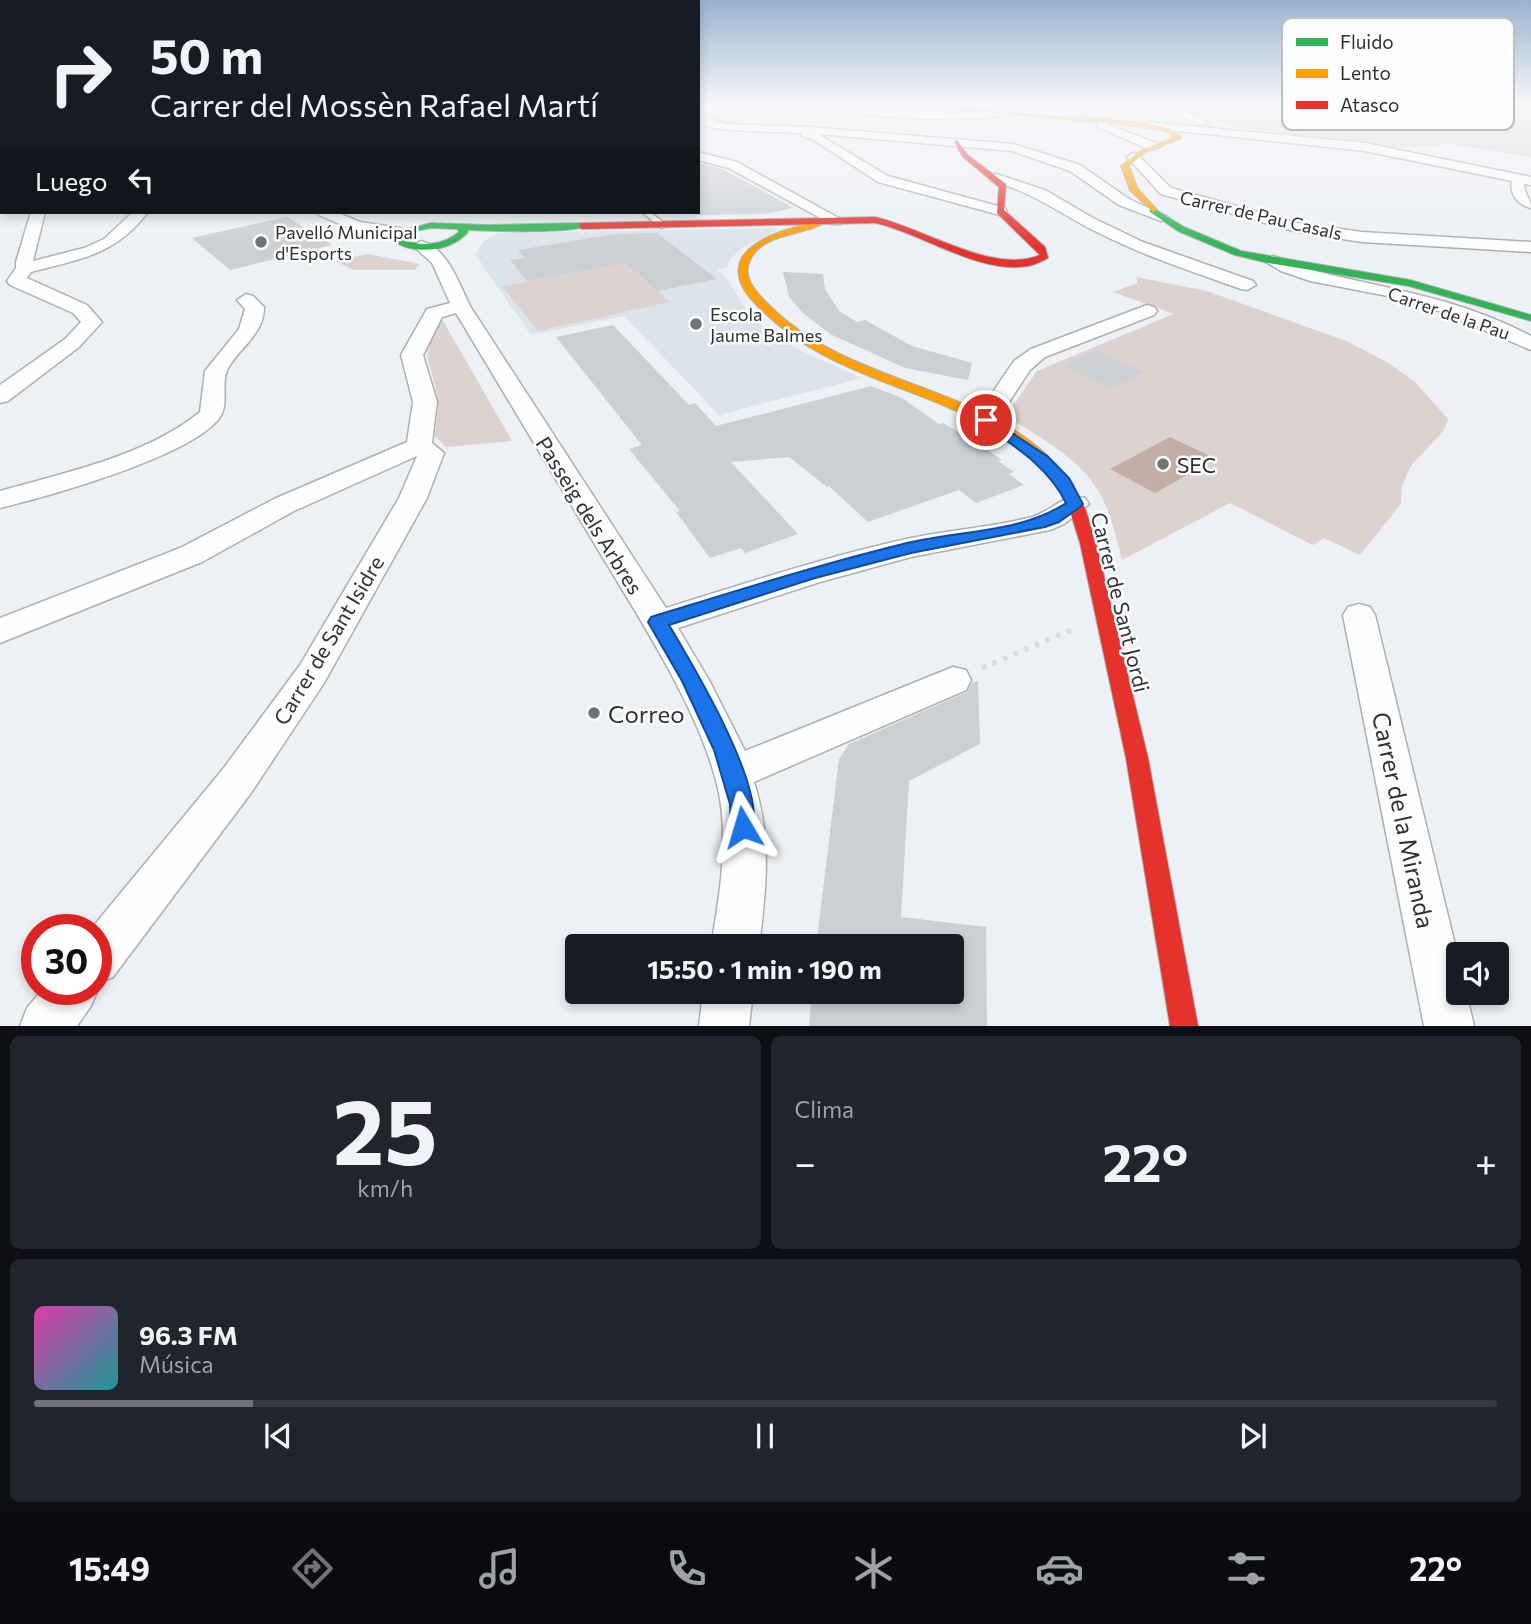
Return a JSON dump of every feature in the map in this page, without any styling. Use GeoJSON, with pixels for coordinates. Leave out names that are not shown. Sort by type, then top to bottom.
{"type":"FeatureCollection","features":[{"type":"Feature","properties":{"kind":"street"},"geometry":{"type":"LineString","coordinates":[[700,157],[733,166],[828,222],[898,224],[1000,265],[1031,266],[1044,259],[1042,249],[1000,211],[883,179],[842,153]]}},
{"type":"Feature","properties":{"kind":"street"},"geometry":{"type":"LineString","coordinates":[[961,153],[970,162],[996,178],[1045,194],[1081,218],[1153,253],[1247,285]]}},
{"type":"Feature","properties":{"kind":"street"},"geometry":{"type":"LineString","coordinates":[[1033,153],[1075,168],[1121,199],[1161,217]]}},
{"type":"Feature","properties":{"kind":"street"},"geometry":{"type":"LineString","coordinates":[[1142,153],[1133,157],[1125,166],[1126,180],[1144,202],[1174,228],[1194,238],[1272,261]]}},
{"type":"Feature","properties":{"kind":"street"},"geometry":{"type":"LineString","coordinates":[[1394,153],[1525,180],[1518,191],[1522,199],[1531,204]]}},
{"type":"Feature","properties":{"kind":"street","name":"Carrer de Pau Casals"},"geometry":{"type":"LineString","coordinates":[[1133,157],[1166,191],[1297,227],[1362,237],[1531,247]]}},
{"type":"Feature","properties":{"kind":"street"},"geometry":{"type":"LineString","coordinates":[[996,178],[1003,186],[1000,211]]}},
{"type":"Feature","properties":{"kind":"street"},"geometry":{"type":"LineString","coordinates":[[1121,199],[1144,202]]}},
{"type":"Feature","properties":{"kind":"street"},"geometry":{"type":"LineString","coordinates":[[15,272],[37,214]]}},
{"type":"Feature","properties":{"kind":"street"},"geometry":{"type":"LineString","coordinates":[[15,272],[100,247],[125,230],[139,214]]}},
{"type":"Feature","properties":{"kind":"street"},"geometry":{"type":"LineString","coordinates":[[329,214],[356,226],[400,233],[427,225],[460,228],[788,228]]}},
{"type":"Feature","properties":{"kind":"street","name":"Carrer de Sant Jordi"},"geometry":{"type":"LineString","coordinates":[[828,222],[788,228],[752,251],[741,267],[744,282],[765,313],[786,331],[820,350],[986,420],[1042,459],[1063,481],[1075,504],[1086,538],[1147,805],[1174,985],[1184,1026]]}},
{"type":"Feature","properties":{"kind":"street"},"geometry":{"type":"LineString","coordinates":[[400,233],[396,238],[398,242],[434,248],[461,236],[464,232],[460,228]]}},
{"type":"Feature","properties":{"kind":"street","name":"Passeig dels Arbres"},"geometry":{"type":"LineString","coordinates":[[434,248],[461,306],[658,622],[691,680],[734,772],[741,804],[746,871],[737,934]]}},
{"type":"Feature","properties":{"kind":"street","name":"Carrer de la Pau"},"geometry":{"type":"LineString","coordinates":[[1272,261],[1298,273],[1325,274],[1396,293],[1511,332],[1531,344]]}},
{"type":"Feature","properties":{"kind":"street"},"geometry":{"type":"LineString","coordinates":[[0,396],[72,343],[92,322],[80,309],[15,272]]}},
{"type":"Feature","properties":{"kind":"street"},"geometry":{"type":"LineString","coordinates":[[1325,274],[1406,282],[1531,318]]}},
{"type":"Feature","properties":{"kind":"street"},"geometry":{"type":"LineString","coordinates":[[0,500],[118,462],[193,429],[207,418],[214,408],[214,373],[251,327],[255,307],[246,300]]}},
{"type":"Feature","properties":{"kind":"street","name":"Carrer de Sant Isidre"},"geometry":{"type":"LineString","coordinates":[[112,940],[237,781],[312,674],[413,498],[431,453],[419,446],[425,402],[412,355],[434,313],[461,306]]}},
{"type":"Feature","properties":{"kind":"street"},"geometry":{"type":"LineString","coordinates":[[986,420],[1022,366],[1038,353],[1146,311]]}},
{"type":"Feature","properties":{"kind":"street"},"geometry":{"type":"LineString","coordinates":[[0,631],[191,555],[284,505],[419,446]]}},
{"type":"Feature","properties":{"kind":"street"},"geometry":{"type":"LineString","coordinates":[[658,622],[810,574],[911,548],[1040,524],[1075,504]]}},
{"type":"Feature","properties":{"kind":"street","name":"Carrer de la Miranda"},"geometry":{"type":"LineString","coordinates":[[1359,615],[1449,1026]]}},
{"type":"Feature","properties":{"kind":"street"},"geometry":{"type":"LineString","coordinates":[[734,772],[953,680]]}},
{"type":"Feature","properties":{"kind":"street"},"geometry":{"type":"LineString","coordinates":[[724,1026],[727,1004]]}},
{"type":"Feature","properties":{"kind":"street"},"geometry":{"type":"LineString","coordinates":[[45,1026],[61,1005]]}},
{"type":"Feature","properties":{"kind":"lane"},"geometry":{"type":"LineString","coordinates":[[649,214],[664,226]]}},
{"type":"Feature","properties":{"kind":"path"},"geometry":{"type":"LineString","coordinates":[[953,680],[1104,616]]}},
{"type":"Feature","properties":{"kind":"shaded area"},"geometry":{"type":"Polygon","coordinates":[[[1506,153],[1531,153],[1531,157],[1506,153]]]}},
{"type":"Feature","properties":{"kind":"shaded area","name":"Escola Jaume Balmes"},"geometry":{"type":"Polygon","coordinates":[[[780,229],[741,248],[727,267],[717,270],[727,278],[744,307],[768,331],[799,350],[862,378],[719,415],[624,316],[531,335],[475,254],[484,241],[498,233],[780,229]]]}},
{"type":"Feature","properties":{"kind":"shaded area"},"geometry":{"type":"Polygon","coordinates":[[[368,254],[420,264],[415,270],[353,270],[335,261],[368,254]]]}},
{"type":"Feature","properties":{"kind":"shaded area"},"geometry":{"type":"Polygon","coordinates":[[[626,263],[670,302],[538,331],[502,286],[626,263]]]}},
{"type":"Feature","properties":{"kind":"shaded area"},"geometry":{"type":"Polygon","coordinates":[[[1136,277],[1207,291],[1346,341],[1387,362],[1415,382],[1448,419],[1444,430],[1410,467],[1402,486],[1401,504],[1360,555],[1324,538],[1313,545],[1230,503],[1122,560],[1107,508],[1091,480],[1070,458],[1006,416],[1037,371],[1174,314],[1113,292],[1138,283],[1136,277]]]}},
{"type":"Feature","properties":{"kind":"shaded area"},"geometry":{"type":"Polygon","coordinates":[[[442,319],[512,441],[446,447],[435,436],[438,402],[428,351],[434,332],[442,319]]]}},
{"type":"Feature","properties":{"kind":"shaded area","name":"SEC"},"geometry":{"type":"Polygon","coordinates":[[[1170,437],[1216,459],[1155,493],[1110,469],[1170,437]]]}},
{"type":"Feature","properties":{"kind":"building"},"geometry":{"type":"Polygon","coordinates":[[[700,164],[722,169],[794,208],[764,214],[698,215],[700,164]]]}},
{"type":"Feature","properties":{"kind":"building","name":"Pavelló Municipal d'Esports"},"geometry":{"type":"Polygon","coordinates":[[[287,217],[332,245],[230,270],[192,238],[287,217]]]}},
{"type":"Feature","properties":{"kind":"building"},"geometry":{"type":"Polygon","coordinates":[[[657,233],[717,279],[657,291],[626,263],[527,281],[510,260],[525,258],[518,250],[614,234],[657,233]]]}},
{"type":"Feature","properties":{"kind":"building"},"geometry":{"type":"Polygon","coordinates":[[[783,272],[823,274],[825,289],[839,311],[857,322],[865,320],[912,346],[972,363],[968,380],[905,368],[830,334],[803,313],[789,297],[783,272]]]}},
{"type":"Feature","properties":{"kind":"building"},"geometry":{"type":"Polygon","coordinates":[[[613,325],[689,405],[695,403],[716,426],[871,386],[902,398],[939,424],[943,423],[973,440],[1002,460],[998,461],[1014,472],[1009,474],[1024,485],[976,503],[959,490],[868,522],[829,486],[789,457],[731,462],[798,534],[745,553],[741,548],[710,558],[676,512],[680,511],[629,449],[642,445],[556,337],[613,325]]]}},
{"type":"Feature","properties":{"kind":"building"},"geometry":{"type":"Polygon","coordinates":[[[1096,351],[1145,372],[1111,388],[1062,366],[1096,351]]]}},
{"type":"Feature","properties":{"kind":"building"},"geometry":{"type":"Polygon","coordinates":[[[978,681],[980,744],[909,781],[901,917],[986,927],[987,1026],[809,1026],[811,1004],[964,1004],[964,934],[818,934],[839,759],[849,744],[967,692],[972,683],[978,681]]]}},
{"type":"Feature","properties":{"kind":"traffic: fast"},"geometry":{"type":"LineString","coordinates":[[1153,210],[1181,229],[1238,253],[1410,283],[1531,318]]}},
{"type":"Feature","properties":{"kind":"traffic: fast"},"geometry":{"type":"LineString","coordinates":[[460,227],[464,232],[457,238],[432,247],[413,246],[396,240],[397,235],[408,230],[431,226],[582,226]]}},
{"type":"Feature","properties":{"kind":"traffic: slow"},"geometry":{"type":"LineString","coordinates":[[1141,153],[1125,166],[1134,190],[1153,210]]}},
{"type":"Feature","properties":{"kind":"traffic: slow"},"geometry":{"type":"LineString","coordinates":[[820,223],[772,238],[754,248],[745,260],[743,276],[747,286],[775,319],[830,355],[954,405],[1007,431],[1040,456],[1066,486]]}},
{"type":"Feature","properties":{"kind":"traffic: jam"},"geometry":{"type":"LineString","coordinates":[[582,226],[875,220],[894,224],[985,260],[1028,264],[1045,256],[1042,249],[1000,211],[1003,186],[963,153]]}},
{"type":"Feature","properties":{"kind":"traffic: jam"},"geometry":{"type":"LineString","coordinates":[[1066,486],[1077,508],[1088,543],[1137,758],[1184,1026]]}},
{"type":"Feature","properties":{"kind":"place","name":"Pavelló Municipal d'Esports"},"geometry":{"type":"Point","coordinates":[261,242]}},
{"type":"Feature","properties":{"kind":"place","name":"Escola Jaume Balmes"},"geometry":{"type":"Point","coordinates":[696,324]}},
{"type":"Feature","properties":{"kind":"place","name":"SEC"},"geometry":{"type":"Point","coordinates":[1163,464]}},
{"type":"Feature","properties":{"kind":"place","name":"Correo"},"geometry":{"type":"Point","coordinates":[594,713]}},
{"type":"Feature","properties":{"kind":"route"},"geometry":{"type":"LineString","coordinates":[[743,827],[734,772],[725,750],[691,680],[658,622],[810,574],[911,548],[1040,524],[1075,504],[1063,481],[1042,459],[986,420]]}}]}
